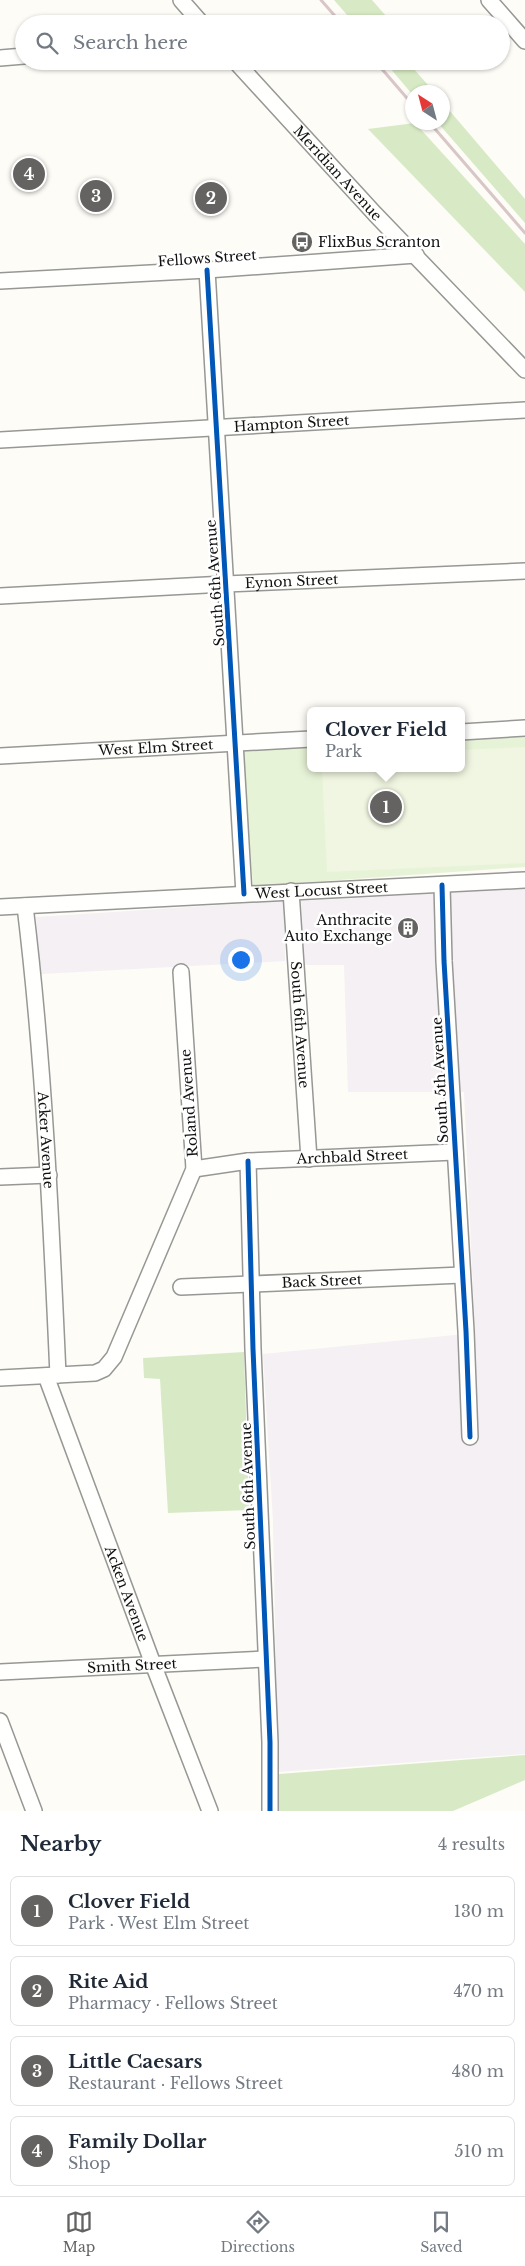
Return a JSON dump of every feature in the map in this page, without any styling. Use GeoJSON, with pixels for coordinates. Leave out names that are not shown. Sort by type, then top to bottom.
{"type":"FeatureCollection","features":[{"type":"Feature","properties":{"kind":"street"},"geometry":{"type":"LineString","coordinates":[[181,0],[194,15]]}},
{"type":"Feature","properties":{"kind":"street"},"geometry":{"type":"LineString","coordinates":[[489,0],[501,15]]}},
{"type":"Feature","properties":{"kind":"street"},"geometry":{"type":"LineString","coordinates":[[0,58],[15,57]]}},
{"type":"Feature","properties":{"kind":"street","name":"Meridian Avenue"},"geometry":{"type":"LineString","coordinates":[[243,70],[374,214],[416,255],[525,370]]}},
{"type":"Feature","properties":{"kind":"street","name":"Fellows Street"},"geometry":{"type":"LineString","coordinates":[[0,281],[207,270],[416,255]]}},
{"type":"Feature","properties":{"kind":"street","name":"South 6th Avenue"},"geometry":{"type":"LineString","coordinates":[[207,270],[218,428],[225,584],[244,894]]}},
{"type":"Feature","properties":{"kind":"street","name":"Hampton Street"},"geometry":{"type":"LineString","coordinates":[[0,440],[525,410]]}},
{"type":"Feature","properties":{"kind":"street","name":"Eynon Street"},"geometry":{"type":"LineString","coordinates":[[0,596],[225,584],[525,572]]}},
{"type":"Feature","properties":{"kind":"street"},"geometry":{"type":"LineString","coordinates":[[465,732],[525,728]]}},
{"type":"Feature","properties":{"kind":"street","name":"West Elm Street"},"geometry":{"type":"LineString","coordinates":[[0,756],[307,739]]}},
{"type":"Feature","properties":{"kind":"street","name":"West Locust Street"},"geometry":{"type":"LineString","coordinates":[[0,907],[525,880]]}},
{"type":"Feature","properties":{"kind":"street","name":"South 5th Avenue"},"geometry":{"type":"LineString","coordinates":[[442,884],[444,961],[466,1331],[470,1437]]}},
{"type":"Feature","properties":{"kind":"street","name":"South 6th Avenue"},"geometry":{"type":"LineString","coordinates":[[291,891],[309,1159]]}},
{"type":"Feature","properties":{"kind":"street","name":"Acker Avenue"},"geometry":{"type":"LineString","coordinates":[[25,906],[34,981],[49,1175],[52,1375]]}},
{"type":"Feature","properties":{"kind":"street","name":"Roland Avenue"},"geometry":{"type":"LineString","coordinates":[[52,1375],[95,1372],[104,1369],[114,1357],[194,1169],[181,972]]}},
{"type":"Feature","properties":{"kind":"street","name":"Archbald Street"},"geometry":{"type":"LineString","coordinates":[[194,1169],[248,1161],[455,1152]]}},
{"type":"Feature","properties":{"kind":"street","name":"South 6th Avenue"},"geometry":{"type":"LineString","coordinates":[[248,1161],[270,1742],[270,1811]]}},
{"type":"Feature","properties":{"kind":"street"},"geometry":{"type":"LineString","coordinates":[[0,1177],[49,1175]]}},
{"type":"Feature","properties":{"kind":"street","name":"Back Street"},"geometry":{"type":"LineString","coordinates":[[181,1287],[462,1275]]}},
{"type":"Feature","properties":{"kind":"street"},"geometry":{"type":"LineString","coordinates":[[0,1378],[52,1375]]}},
{"type":"Feature","properties":{"kind":"street","name":"Acken Avenue"},"geometry":{"type":"LineString","coordinates":[[52,1375],[153,1664],[210,1811]]}},
{"type":"Feature","properties":{"kind":"street","name":"Smith Street"},"geometry":{"type":"LineString","coordinates":[[0,1672],[266,1659]]}},
{"type":"Feature","properties":{"kind":"street"},"geometry":{"type":"LineString","coordinates":[[0,1721],[34,1811]]}},
{"type":"Feature","properties":{"kind":"shaded area","name":"Anthracite Auto Exchange"},"geometry":{"type":"Polygon","coordinates":[[[525,889],[525,1754],[278,1772],[273,1521],[263,1354],[475,1333],[464,1092],[348,1092],[344,965],[305,965],[301,901],[525,889]]]}},
{"type":"Feature","properties":{"kind":"shaded area"},"geometry":{"type":"Polygon","coordinates":[[[284,901],[285,961],[41,974],[36,917],[284,901]]]}},
{"type":"Feature","properties":{"kind":"green space"},"geometry":{"type":"Polygon","coordinates":[[[334,0],[372,0],[385,15],[347,15],[334,0]]]}},
{"type":"Feature","properties":{"kind":"green space"},"geometry":{"type":"Polygon","coordinates":[[[392,70],[415,70],[428,85],[405,86],[392,70]]]}},
{"type":"Feature","properties":{"kind":"green space"},"geometry":{"type":"Polygon","coordinates":[[[450,111],[525,199],[525,223],[444,130],[450,130],[450,111]]]}},
{"type":"Feature","properties":{"kind":"green space"},"geometry":{"type":"Polygon","coordinates":[[[405,124],[405,130],[421,130],[525,244],[525,292],[368,129],[405,124]]]}},
{"type":"Feature","properties":{"kind":"green space"},"geometry":{"type":"Polygon","coordinates":[[[525,735],[525,867],[253,886],[242,748],[307,745],[307,772],[465,772],[465,738],[525,735]]]}},
{"type":"Feature","properties":{"kind":"green space"},"geometry":{"type":"Polygon","coordinates":[[[525,747],[525,863],[327,872],[322,772],[465,772],[465,750],[525,747]]]}},
{"type":"Feature","properties":{"kind":"green space"},"geometry":{"type":"Polygon","coordinates":[[[244,1352],[249,1510],[168,1513],[160,1379],[144,1378],[143,1358],[244,1352]]]}},
{"type":"Feature","properties":{"kind":"green space"},"geometry":{"type":"Polygon","coordinates":[[[525,1755],[525,1780],[453,1811],[277,1811],[279,1774],[525,1755]]]}},
{"type":"Feature","properties":{"kind":"railway"},"geometry":{"type":"LineString","coordinates":[[321,0],[334,15]]}},
{"type":"Feature","properties":{"kind":"railway"},"geometry":{"type":"LineString","coordinates":[[383,70],[405,96]]}},
{"type":"Feature","properties":{"kind":"railway"},"geometry":{"type":"LineString","coordinates":[[436,130],[525,233]]}},
{"type":"Feature","properties":{"kind":"cycle path"},"geometry":{"type":"LineString","coordinates":[[207,270],[244,894]]}},
{"type":"Feature","properties":{"kind":"cycle path"},"geometry":{"type":"LineString","coordinates":[[442,885],[444,961],[466,1331],[470,1437]]}},
{"type":"Feature","properties":{"kind":"cycle path"},"geometry":{"type":"LineString","coordinates":[[248,1161],[253,1349],[270,1742],[270,1811]]}},
{"type":"Feature","properties":{"kind":"place","name":"Family Dollar"},"geometry":{"type":"Point","coordinates":[29,174]}},
{"type":"Feature","properties":{"kind":"place","name":"Little Caesars"},"geometry":{"type":"Point","coordinates":[96,196]}},
{"type":"Feature","properties":{"kind":"place","name":"Rite Aid"},"geometry":{"type":"Point","coordinates":[211,198]}},
{"type":"Feature","properties":{"kind":"place","name":"FlixBus Scranton"},"geometry":{"type":"Point","coordinates":[302,242]}},
{"type":"Feature","properties":{"kind":"place","name":"Clover Field"},"geometry":{"type":"Point","coordinates":[386,807]}},
{"type":"Feature","properties":{"kind":"place","name":"Anthracite Auto Exchange"},"geometry":{"type":"Point","coordinates":[408,928]}}]}
